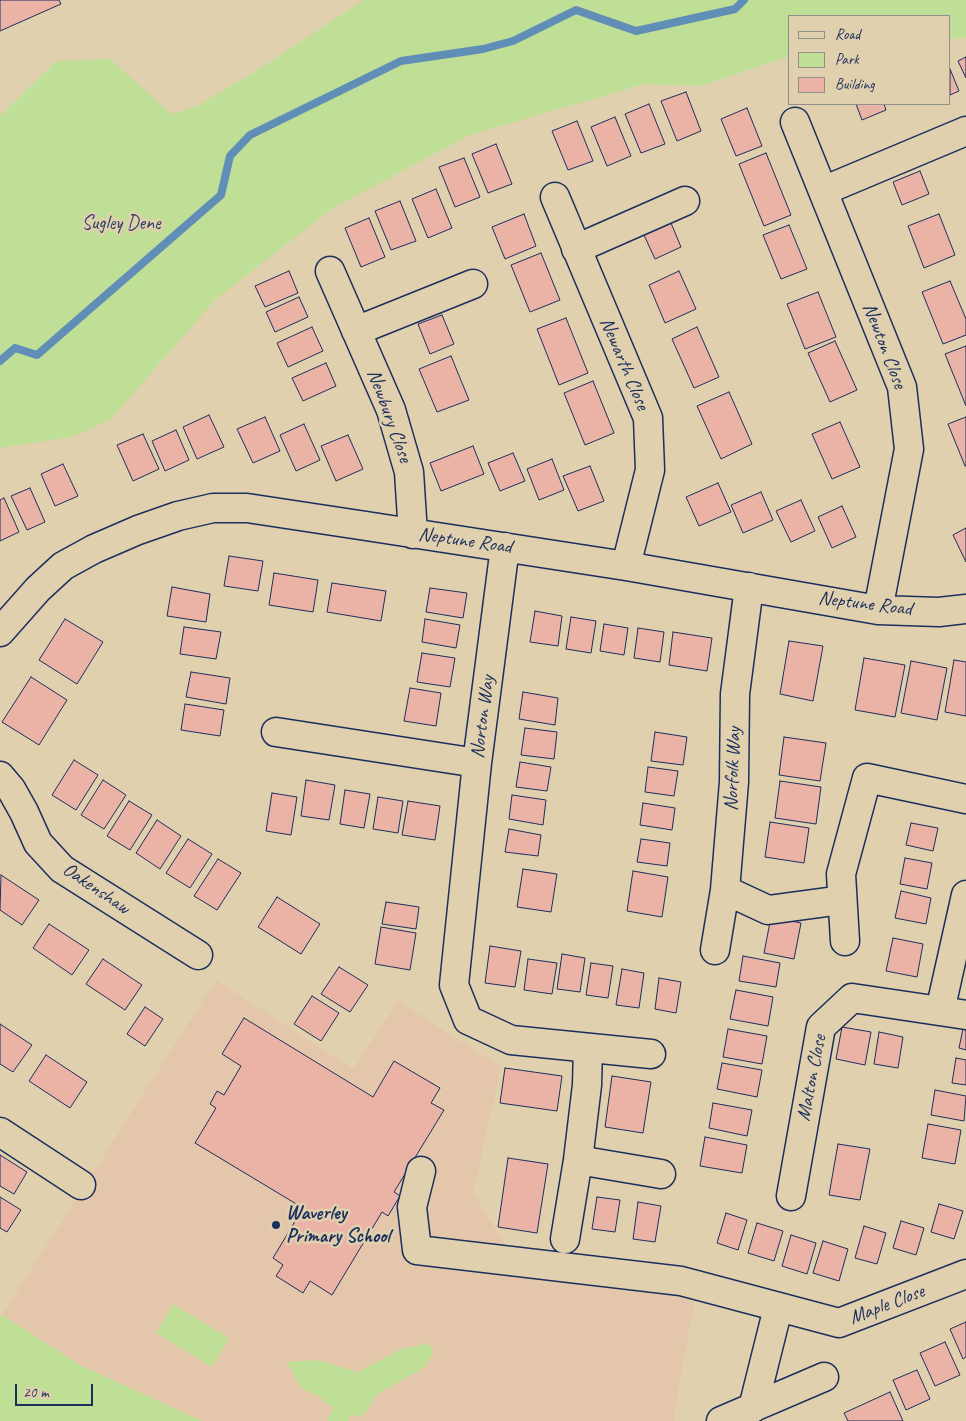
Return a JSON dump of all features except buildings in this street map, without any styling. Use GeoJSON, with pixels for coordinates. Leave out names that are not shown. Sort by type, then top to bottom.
{"type":"FeatureCollection","features":[{"type":"Feature","properties":{"kind":"street","name":"Newton Close"},"geometry":{"type":"LineString","coordinates":[[795,122],[902,387],[909,449],[878,610]]}},
{"type":"Feature","properties":{"kind":"street"},"geometry":{"type":"LineString","coordinates":[[823,191],[966,131]]}},
{"type":"Feature","properties":{"kind":"street","name":"Newarth Close"},"geometry":{"type":"LineString","coordinates":[[555,197],[648,418],[650,470],[626,566]]}},
{"type":"Feature","properties":{"kind":"street"},"geometry":{"type":"LineString","coordinates":[[576,249],[685,201]]}},
{"type":"Feature","properties":{"kind":"street","name":"Newbury Close"},"geometry":{"type":"LineString","coordinates":[[330,271],[391,410],[409,472],[413,534]]}},
{"type":"Feature","properties":{"kind":"street"},"geometry":{"type":"LineString","coordinates":[[356,331],[473,284]]}},
{"type":"Feature","properties":{"kind":"street","name":"Neptune Road"},"geometry":{"type":"LineString","coordinates":[[0,632],[38,589],[63,566],[94,549],[178,516],[213,508],[247,508],[505,547],[878,610],[939,612],[966,609]]}},
{"type":"Feature","properties":{"kind":"street","name":"Norton Way"},"geometry":{"type":"LineString","coordinates":[[505,547],[477,763],[454,985],[468,1020],[511,1040],[652,1054]]}},
{"type":"Feature","properties":{"kind":"street","name":"Norfolk Way"},"geometry":{"type":"LineString","coordinates":[[715,950],[725,890],[734,782],[734,694],[750,587]]}},
{"type":"Feature","properties":{"kind":"street"},"geometry":{"type":"LineString","coordinates":[[276,732],[477,763]]}},
{"type":"Feature","properties":{"kind":"street","name":"Oakenshaw"},"geometry":{"type":"LineString","coordinates":[[0,776],[24,812],[38,843],[62,869],[198,955]]}},
{"type":"Feature","properties":{"kind":"street"},"geometry":{"type":"LineString","coordinates":[[846,941],[840,874],[867,778],[966,799]]}},
{"type":"Feature","properties":{"kind":"street"},"geometry":{"type":"LineString","coordinates":[[725,890],[768,910],[842,900]]}},
{"type":"Feature","properties":{"kind":"street"},"geometry":{"type":"LineString","coordinates":[[940,1011],[966,895]]}},
{"type":"Feature","properties":{"kind":"street","name":"Malton Close"},"geometry":{"type":"LineString","coordinates":[[790,1196],[821,1027],[852,998],[966,1015]]}},
{"type":"Feature","properties":{"kind":"street"},"geometry":{"type":"LineString","coordinates":[[565,1239],[578,1160],[587,1085],[588,1048]]}},
{"type":"Feature","properties":{"kind":"street"},"geometry":{"type":"LineString","coordinates":[[0,1132],[81,1185]]}},
{"type":"Feature","properties":{"kind":"street"},"geometry":{"type":"LineString","coordinates":[[578,1160],[661,1174]]}},
{"type":"Feature","properties":{"kind":"street","name":"Maple Close"},"geometry":{"type":"LineString","coordinates":[[421,1171],[412,1207],[417,1250],[681,1281],[839,1323],[966,1274]]}},
{"type":"Feature","properties":{"kind":"street"},"geometry":{"type":"LineString","coordinates":[[753,1408],[778,1308]]}},
{"type":"Feature","properties":{"kind":"street"},"geometry":{"type":"LineString","coordinates":[[721,1421],[824,1377]]}},
{"type":"Feature","properties":{"kind":"shaded area","name":"Waverley Primary School"},"geometry":{"type":"Polygon","coordinates":[[[216,980],[353,1069],[398,1001],[501,1067],[473,1193],[513,1257],[678,1293],[694,1303],[674,1415],[675,1421],[55,1421],[80,1365],[2,1315],[216,980]]]}},
{"type":"Feature","properties":{"kind":"green space","name":"Sugley Dene"},"geometry":{"type":"Polygon","coordinates":[[[364,0],[966,0],[966,38],[951,39],[951,15],[788,15],[788,57],[701,86],[645,84],[470,135],[333,208],[215,300],[111,419],[72,437],[0,448],[0,116],[56,61],[110,59],[171,114],[197,106],[256,71],[364,0]]]}},
{"type":"Feature","properties":{"kind":"green space"},"geometry":{"type":"Polygon","coordinates":[[[173,1304],[229,1338],[212,1367],[156,1333],[173,1304]]]}},
{"type":"Feature","properties":{"kind":"green space"},"geometry":{"type":"Polygon","coordinates":[[[2,1315],[80,1365],[202,1421],[0,1421],[0,1318],[2,1315]]]}},
{"type":"Feature","properties":{"kind":"green space"},"geometry":{"type":"Polygon","coordinates":[[[428,1343],[434,1352],[425,1367],[376,1395],[365,1414],[357,1417],[351,1414],[348,1421],[327,1421],[334,1407],[323,1402],[322,1398],[301,1388],[287,1362],[317,1360],[358,1372],[401,1349],[428,1343]]]}},
{"type":"Feature","properties":{"kind":"waterway"},"geometry":{"type":"LineString","coordinates":[[0,361],[15,348],[37,355],[221,195],[230,156],[250,135],[401,61],[483,49],[513,41],[576,10],[636,31],[735,9],[744,0]]}},
{"type":"Feature","properties":{"kind":"place","name":"Waverley Primary School"},"geometry":{"type":"Point","coordinates":[276,1225]}}]}
